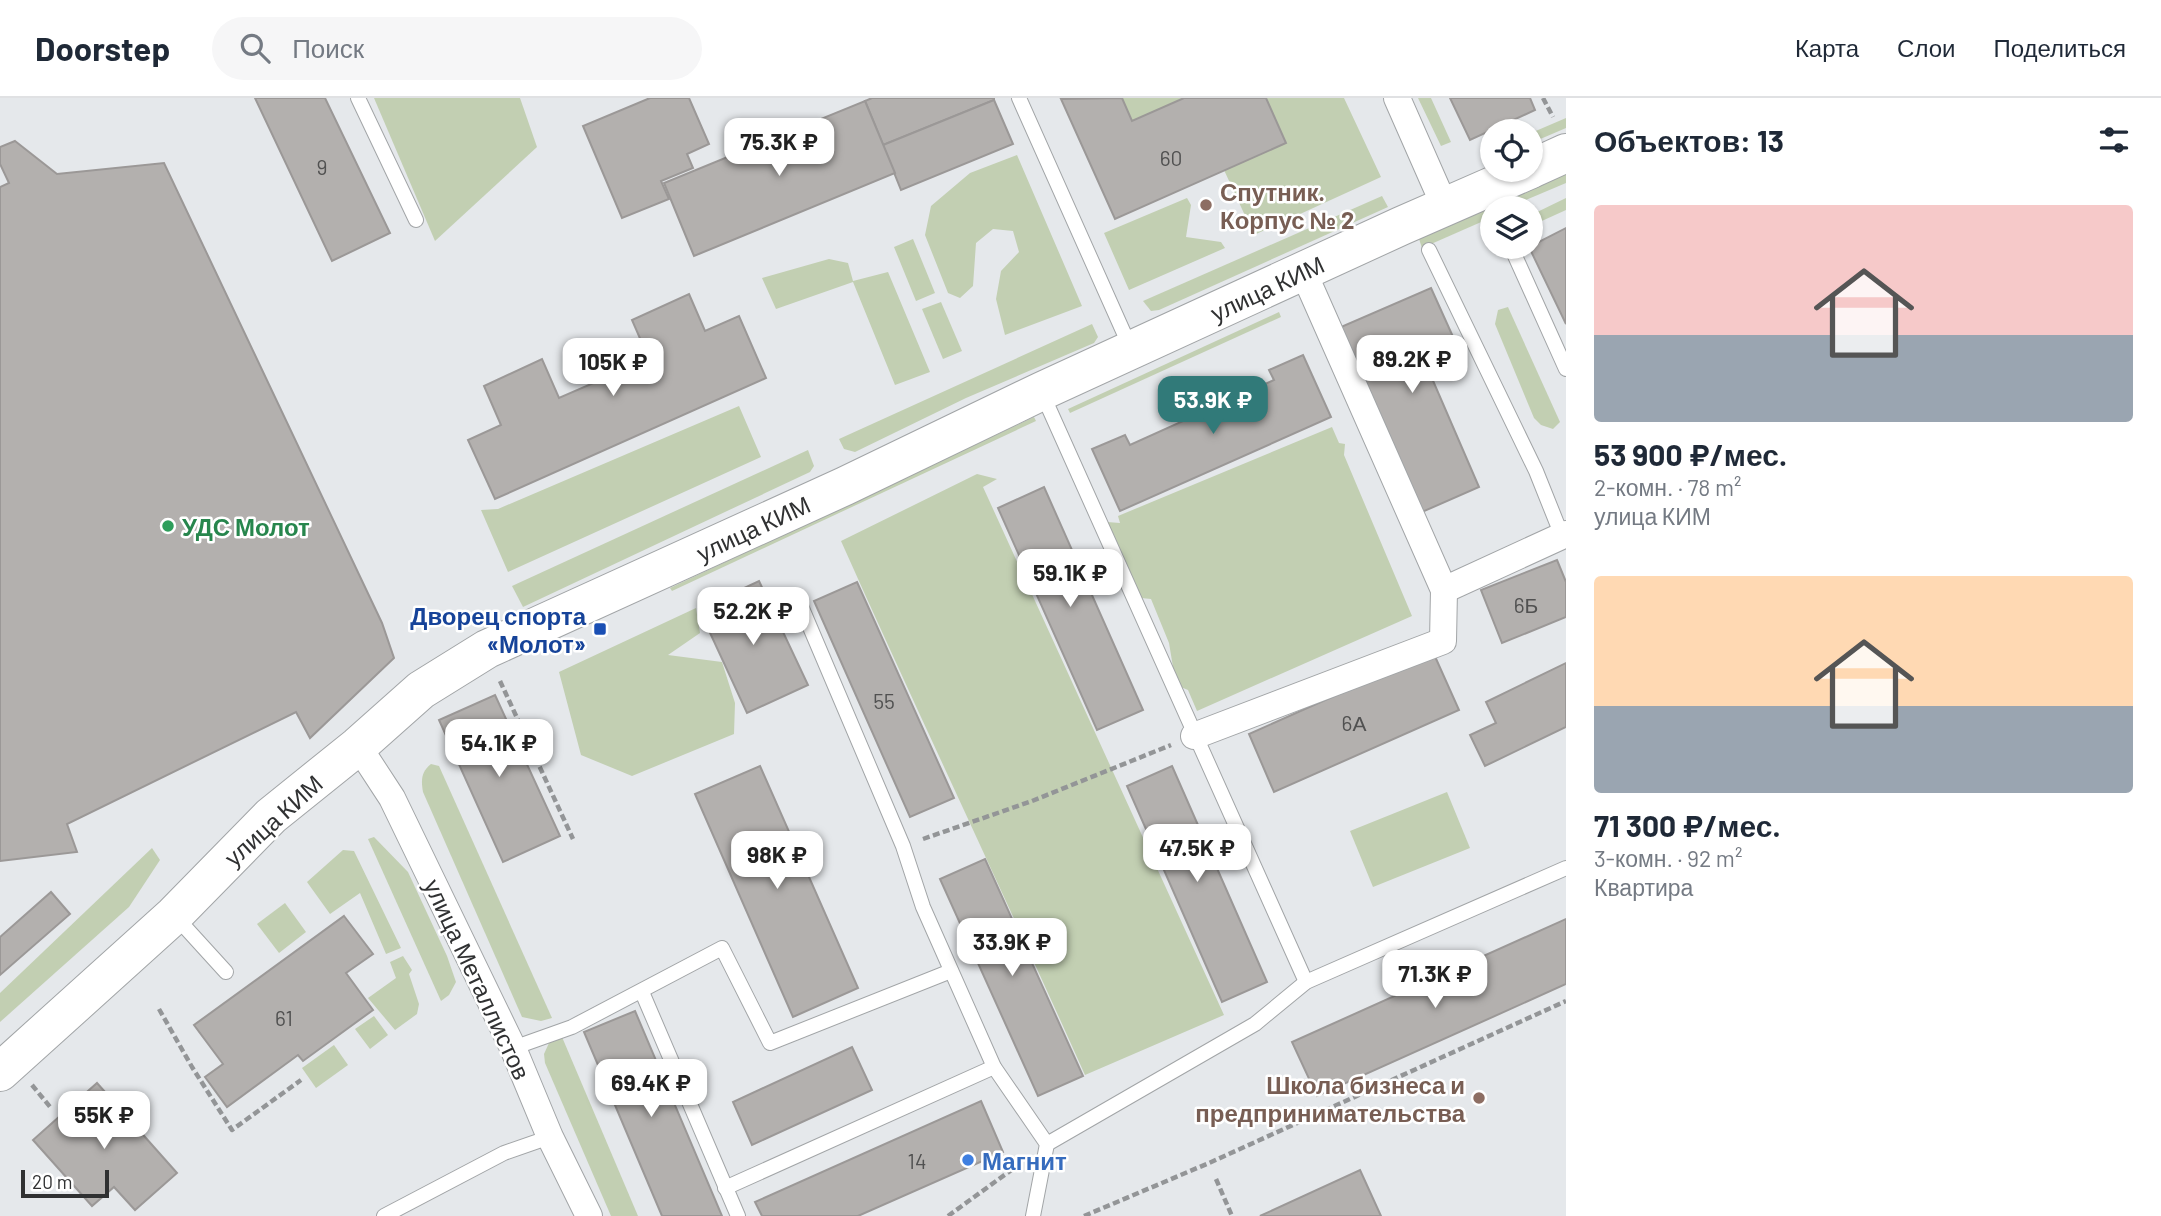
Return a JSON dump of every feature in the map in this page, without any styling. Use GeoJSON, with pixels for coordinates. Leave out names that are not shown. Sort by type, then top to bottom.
{"type":"FeatureCollection","features":[{"type":"Feature","properties":{"kind":"street"},"geometry":{"type":"LineString","coordinates":[[1397,98],[1445,207]]}},
{"type":"Feature","properties":{"kind":"street","name":"улица КИМ"},"geometry":{"type":"LineString","coordinates":[[1543,163],[1566,153]]}},
{"type":"Feature","properties":{"kind":"street","name":"улица КИМ"},"geometry":{"type":"LineString","coordinates":[[8,1074],[174,915],[271,816],[359,746],[421,690],[487,649],[845,486],[1042,391],[1501,182]]}},
{"type":"Feature","properties":{"kind":"street"},"geometry":{"type":"LineString","coordinates":[[1194,736],[1443,641],[1444,590],[1303,271]]}},
{"type":"Feature","properties":{"kind":"street"},"geometry":{"type":"LineString","coordinates":[[1444,590],[1564,535]]}},
{"type":"Feature","properties":{"kind":"street","name":"улица Металлистов"},"geometry":{"type":"LineString","coordinates":[[359,746],[392,798],[513,1048],[550,1137],[589,1216]]}},
{"type":"Feature","properties":{"kind":"lane"},"geometry":{"type":"LineString","coordinates":[[358,98],[416,220]]}},
{"type":"Feature","properties":{"kind":"lane"},"geometry":{"type":"LineString","coordinates":[[1019,98],[1132,350]]}},
{"type":"Feature","properties":{"kind":"lane"},"geometry":{"type":"LineString","coordinates":[[1429,250],[1564,535]]}},
{"type":"Feature","properties":{"kind":"lane"},"geometry":{"type":"LineString","coordinates":[[1516,259],[1566,369]]}},
{"type":"Feature","properties":{"kind":"lane"},"geometry":{"type":"LineString","coordinates":[[1042,391],[1306,982]]}},
{"type":"Feature","properties":{"kind":"lane"},"geometry":{"type":"LineString","coordinates":[[801,606],[902,846],[923,906],[994,1067],[1047,1144],[1033,1216]]}},
{"type":"Feature","properties":{"kind":"lane"},"geometry":{"type":"LineString","coordinates":[[1047,1144],[1255,1024],[1306,982],[1566,868]]}},
{"type":"Feature","properties":{"kind":"lane"},"geometry":{"type":"LineString","coordinates":[[174,915],[226,972]]}},
{"type":"Feature","properties":{"kind":"lane"},"geometry":{"type":"LineString","coordinates":[[513,1048],[572,1027],[722,948],[770,1043],[951,971]]}},
{"type":"Feature","properties":{"kind":"lane"},"geometry":{"type":"LineString","coordinates":[[642,992],[738,1216]]}},
{"type":"Feature","properties":{"kind":"lane"},"geometry":{"type":"LineString","coordinates":[[726,1188],[994,1067]]}},
{"type":"Feature","properties":{"kind":"lane"},"geometry":{"type":"LineString","coordinates":[[384,1216],[504,1153],[550,1137]]}},
{"type":"Feature","properties":{"kind":"path"},"geometry":{"type":"LineString","coordinates":[[1543,98],[1553,117]]}},
{"type":"Feature","properties":{"kind":"path"},"geometry":{"type":"LineString","coordinates":[[500,681],[573,839]]}},
{"type":"Feature","properties":{"kind":"path"},"geometry":{"type":"LineString","coordinates":[[902,846],[1032,801],[1194,736]]}},
{"type":"Feature","properties":{"kind":"path"},"geometry":{"type":"LineString","coordinates":[[1084,1216],[1209,1163],[1566,1001]]}},
{"type":"Feature","properties":{"kind":"path"},"geometry":{"type":"LineString","coordinates":[[159,1009],[192,1068],[232,1130],[301,1080]]}},
{"type":"Feature","properties":{"kind":"path"},"geometry":{"type":"LineString","coordinates":[[8,1074],[51,1108]]}},
{"type":"Feature","properties":{"kind":"path"},"geometry":{"type":"LineString","coordinates":[[948,1216],[1047,1144]]}},
{"type":"Feature","properties":{"kind":"path"},"geometry":{"type":"LineString","coordinates":[[1216,1179],[1232,1216]]}},
{"type":"Feature","properties":{"kind":"green space"},"geometry":{"type":"Polygon","coordinates":[[[374,98],[520,98],[537,147],[435,241],[374,98]]]}},
{"type":"Feature","properties":{"kind":"green space"},"geometry":{"type":"Polygon","coordinates":[[[1122,98],[1184,98],[1132,121],[1122,98]]]}},
{"type":"Feature","properties":{"kind":"green space"},"geometry":{"type":"Polygon","coordinates":[[[1266,98],[1344,98],[1381,177],[1254,235],[1224,170],[1286,143],[1266,98]]]}},
{"type":"Feature","properties":{"kind":"green space"},"geometry":{"type":"Polygon","coordinates":[[[1418,98],[1431,98],[1451,142],[1441,146],[1418,98]]]}},
{"type":"Feature","properties":{"kind":"green space"},"geometry":{"type":"Polygon","coordinates":[[[1566,118],[1566,128],[1543,138],[1543,128],[1566,118]]]}},
{"type":"Feature","properties":{"kind":"green space"},"geometry":{"type":"Polygon","coordinates":[[[1017,155],[1082,306],[1005,335],[996,299],[1001,271],[1019,252],[1013,231],[993,229],[976,243],[973,286],[960,298],[948,293],[925,235],[931,206],[970,173],[1017,155]]]}},
{"type":"Feature","properties":{"kind":"green space"},"geometry":{"type":"Polygon","coordinates":[[[1566,172],[1566,183],[1535,196],[1513,196],[1566,172]]]}},
{"type":"Feature","properties":{"kind":"green space"},"geometry":{"type":"Polygon","coordinates":[[[1382,196],[1388,207],[1159,310],[1151,311],[1143,301],[1382,196]]]}},
{"type":"Feature","properties":{"kind":"green space"},"geometry":{"type":"Polygon","coordinates":[[[1187,198],[1191,205],[1186,237],[1221,242],[1225,248],[1129,290],[1104,233],[1187,198]]]}},
{"type":"Feature","properties":{"kind":"green space"},"geometry":{"type":"Polygon","coordinates":[[[1566,198],[1566,210],[1543,220],[1543,209],[1566,198]]]}},
{"type":"Feature","properties":{"kind":"green space"},"geometry":{"type":"Polygon","coordinates":[[[1480,212],[1480,223],[1422,248],[1419,239],[1480,212]]]}},
{"type":"Feature","properties":{"kind":"green space"},"geometry":{"type":"Polygon","coordinates":[[[913,239],[935,293],[916,301],[894,247],[913,239]]]}},
{"type":"Feature","properties":{"kind":"green space"},"geometry":{"type":"Polygon","coordinates":[[[829,259],[848,263],[853,281],[888,272],[930,372],[895,385],[853,282],[776,309],[762,278],[829,259]]]}},
{"type":"Feature","properties":{"kind":"green space"},"geometry":{"type":"Polygon","coordinates":[[[941,302],[962,351],[943,359],[922,309],[941,302]]]}},
{"type":"Feature","properties":{"kind":"green space"},"geometry":{"type":"Polygon","coordinates":[[[1508,307],[1560,422],[1553,429],[1541,425],[1534,418],[1495,324],[1498,310],[1508,307]]]}},
{"type":"Feature","properties":{"kind":"green space"},"geometry":{"type":"Polygon","coordinates":[[[1279,312],[1281,317],[1070,413],[1068,409],[1279,312]]]}},
{"type":"Feature","properties":{"kind":"green space"},"geometry":{"type":"Polygon","coordinates":[[[1092,324],[1098,337],[1094,343],[966,398],[855,452],[844,449],[839,439],[1092,324]]]}},
{"type":"Feature","properties":{"kind":"green space"},"geometry":{"type":"Polygon","coordinates":[[[739,406],[761,457],[508,572],[481,510],[498,509],[739,406]]]}},
{"type":"Feature","properties":{"kind":"green space"},"geometry":{"type":"Polygon","coordinates":[[[1034,417],[1036,421],[672,591],[670,588],[1034,417]]]}},
{"type":"Feature","properties":{"kind":"green space"},"geometry":{"type":"Polygon","coordinates":[[[1332,427],[1339,443],[1345,444],[1344,455],[1412,616],[1197,711],[1188,690],[1176,685],[1169,643],[1151,599],[1141,598],[1107,522],[1120,523],[1118,516],[1332,427]]]}},
{"type":"Feature","properties":{"kind":"green space"},"geometry":{"type":"Polygon","coordinates":[[[808,450],[814,466],[810,472],[523,607],[512,586],[808,450]]]}},
{"type":"Feature","properties":{"kind":"green space"},"geometry":{"type":"Polygon","coordinates":[[[977,474],[997,479],[983,487],[1224,1015],[1085,1075],[841,541],[977,474]]]}},
{"type":"Feature","properties":{"kind":"green space"},"geometry":{"type":"Polygon","coordinates":[[[696,608],[700,633],[668,655],[722,662],[735,703],[734,734],[632,776],[581,755],[559,672],[696,608]]]}},
{"type":"Feature","properties":{"kind":"green space"},"geometry":{"type":"Polygon","coordinates":[[[431,764],[439,766],[552,1018],[541,1021],[522,1017],[423,792],[422,776],[431,764]]]}},
{"type":"Feature","properties":{"kind":"green space"},"geometry":{"type":"Polygon","coordinates":[[[1447,792],[1470,848],[1373,887],[1350,831],[1447,792]]]}},
{"type":"Feature","properties":{"kind":"green space"},"geometry":{"type":"Polygon","coordinates":[[[374,837],[408,872],[447,956],[456,982],[449,995],[441,1001],[368,839],[374,837]]]}},
{"type":"Feature","properties":{"kind":"green space"},"geometry":{"type":"Polygon","coordinates":[[[152,848],[160,860],[129,907],[0,1022],[0,993],[152,848]]]}},
{"type":"Feature","properties":{"kind":"green space"},"geometry":{"type":"Polygon","coordinates":[[[343,850],[354,851],[401,948],[386,954],[360,893],[330,914],[307,882],[343,850]]]}},
{"type":"Feature","properties":{"kind":"green space"},"geometry":{"type":"Polygon","coordinates":[[[285,903],[306,932],[279,953],[257,924],[285,903]]]}},
{"type":"Feature","properties":{"kind":"green space"},"geometry":{"type":"Polygon","coordinates":[[[403,956],[412,970],[409,974],[419,1004],[417,1014],[395,1030],[368,998],[396,978],[390,962],[403,956]]]}},
{"type":"Feature","properties":{"kind":"green space"},"geometry":{"type":"Polygon","coordinates":[[[374,1016],[388,1035],[370,1049],[355,1029],[374,1016]]]}},
{"type":"Feature","properties":{"kind":"green space"},"geometry":{"type":"Polygon","coordinates":[[[562,1037],[638,1216],[611,1216],[545,1063],[544,1054],[549,1043],[562,1037]]]}},
{"type":"Feature","properties":{"kind":"green space"},"geometry":{"type":"Polygon","coordinates":[[[334,1045],[348,1065],[316,1088],[302,1068],[334,1045]]]}},
{"type":"Feature","properties":{"kind":"building"},"geometry":{"type":"Polygon","coordinates":[[[255,98],[325,98],[390,233],[332,261],[255,98]]]}},
{"type":"Feature","properties":{"kind":"building"},"geometry":{"type":"Polygon","coordinates":[[[650,98],[689,98],[709,144],[687,154],[693,168],[661,181],[669,199],[622,218],[583,126],[650,98]]]}},
{"type":"Feature","properties":{"kind":"building"},"geometry":{"type":"Polygon","coordinates":[[[872,98],[994,100],[883,145],[865,101],[872,98]]]}},
{"type":"Feature","properties":{"kind":"building"},"geometry":{"type":"Polygon","coordinates":[[[1122,98],[1132,121],[1184,98],[1266,98],[1286,143],[1115,219],[1061,99],[1122,98]]]}},
{"type":"Feature","properties":{"kind":"building"},"geometry":{"type":"Polygon","coordinates":[[[1450,98],[1530,98],[1535,110],[1516,119],[1480,119],[1480,135],[1470,140],[1450,98]]]}},
{"type":"Feature","properties":{"kind":"building"},"geometry":{"type":"Polygon","coordinates":[[[994,100],[1013,144],[901,190],[883,145],[994,100]]]}},
{"type":"Feature","properties":{"kind":"building"},"geometry":{"type":"Polygon","coordinates":[[[865,101],[895,173],[694,256],[664,183],[865,101]]]}},
{"type":"Feature","properties":{"kind":"building","name":"УДС Молот"},"geometry":{"type":"Polygon","coordinates":[[[15,141],[57,174],[164,163],[382,623],[394,658],[310,738],[296,712],[67,824],[77,852],[0,861],[0,187],[9,183],[0,164],[0,147],[15,141]]]}},
{"type":"Feature","properties":{"kind":"building"},"geometry":{"type":"Polygon","coordinates":[[[1566,228],[1566,324],[1535,259],[1543,259],[1543,240],[1566,228]]]}},
{"type":"Feature","properties":{"kind":"building"},"geometry":{"type":"Polygon","coordinates":[[[1431,288],[1454,339],[1421,353],[1479,487],[1422,512],[1341,327],[1431,288]]]}},
{"type":"Feature","properties":{"kind":"building"},"geometry":{"type":"Polygon","coordinates":[[[689,294],[705,331],[739,316],[766,378],[495,499],[468,440],[501,425],[484,386],[542,359],[559,398],[649,359],[632,320],[689,294]]]}},
{"type":"Feature","properties":{"kind":"building"},"geometry":{"type":"Polygon","coordinates":[[[1303,355],[1331,417],[1120,511],[1092,449],[1125,435],[1130,445],[1274,380],[1269,370],[1303,355]]]}},
{"type":"Feature","properties":{"kind":"building"},"geometry":{"type":"Polygon","coordinates":[[[1044,487],[1143,710],[1097,730],[998,508],[1044,487]]]}},
{"type":"Feature","properties":{"kind":"building"},"geometry":{"type":"Polygon","coordinates":[[[1557,560],[1566,582],[1566,617],[1502,643],[1481,590],[1557,560]]]}},
{"type":"Feature","properties":{"kind":"building"},"geometry":{"type":"Polygon","coordinates":[[[759,581],[808,685],[747,713],[699,609],[759,581]]]}},
{"type":"Feature","properties":{"kind":"building"},"geometry":{"type":"Polygon","coordinates":[[[857,582],[954,798],[910,817],[814,601],[857,582]]]}},
{"type":"Feature","properties":{"kind":"building"},"geometry":{"type":"Polygon","coordinates":[[[1433,652],[1459,710],[1274,792],[1249,734],[1433,652]]]}},
{"type":"Feature","properties":{"kind":"building"},"geometry":{"type":"Polygon","coordinates":[[[1566,663],[1566,727],[1485,766],[1470,735],[1496,723],[1486,702],[1566,663]]]}},
{"type":"Feature","properties":{"kind":"building"},"geometry":{"type":"Polygon","coordinates":[[[495,695],[560,836],[503,862],[439,720],[495,695]]]}},
{"type":"Feature","properties":{"kind":"building"},"geometry":{"type":"Polygon","coordinates":[[[760,766],[858,988],[793,1017],[695,794],[760,766]]]}},
{"type":"Feature","properties":{"kind":"building"},"geometry":{"type":"Polygon","coordinates":[[[1172,766],[1267,982],[1222,1002],[1127,786],[1172,766]]]}},
{"type":"Feature","properties":{"kind":"building"},"geometry":{"type":"Polygon","coordinates":[[[985,859],[1083,1076],[1038,1096],[940,879],[985,859]]]}},
{"type":"Feature","properties":{"kind":"building"},"geometry":{"type":"Polygon","coordinates":[[[51,892],[70,914],[0,975],[0,937],[51,892]]]}},
{"type":"Feature","properties":{"kind":"building"},"geometry":{"type":"Polygon","coordinates":[[[344,916],[373,954],[346,973],[373,1010],[303,1061],[298,1055],[227,1107],[205,1077],[223,1064],[194,1025],[344,916]]]}},
{"type":"Feature","properties":{"kind":"building"},"geometry":{"type":"Polygon","coordinates":[[[1566,919],[1566,984],[1317,1096],[1292,1042],[1566,919]]]}},
{"type":"Feature","properties":{"kind":"building"},"geometry":{"type":"Polygon","coordinates":[[[635,1011],[722,1216],[662,1216],[584,1032],[635,1011]]]}},
{"type":"Feature","properties":{"kind":"building"},"geometry":{"type":"Polygon","coordinates":[[[852,1047],[872,1090],[752,1145],[733,1102],[852,1047]]]}},
{"type":"Feature","properties":{"kind":"building"},"geometry":{"type":"Polygon","coordinates":[[[97,1083],[177,1173],[135,1210],[114,1187],[92,1206],[33,1140],[97,1083]]]}},
{"type":"Feature","properties":{"kind":"building"},"geometry":{"type":"Polygon","coordinates":[[[981,1101],[1003,1152],[858,1216],[762,1216],[755,1202],[981,1101]]]}},
{"type":"Feature","properties":{"kind":"building"},"geometry":{"type":"Polygon","coordinates":[[[1360,1170],[1381,1216],[1260,1216],[1360,1170]]]}},
{"type":"Feature","properties":{"kind":"place","name":"Спутник. Корпус № 2"},"geometry":{"type":"Point","coordinates":[1206,205]}},
{"type":"Feature","properties":{"kind":"place","name":"УДС Молот"},"geometry":{"type":"Point","coordinates":[168,526]}},
{"type":"Feature","properties":{"kind":"place","name":"Дворец спорта «Молот»"},"geometry":{"type":"Point","coordinates":[600,629]}},
{"type":"Feature","properties":{"kind":"place","name":"Школа бизнеса и предпринимательства"},"geometry":{"type":"Point","coordinates":[1479,1098]}},
{"type":"Feature","properties":{"kind":"place","name":"Магнит"},"geometry":{"type":"Point","coordinates":[968,1160]}}]}
